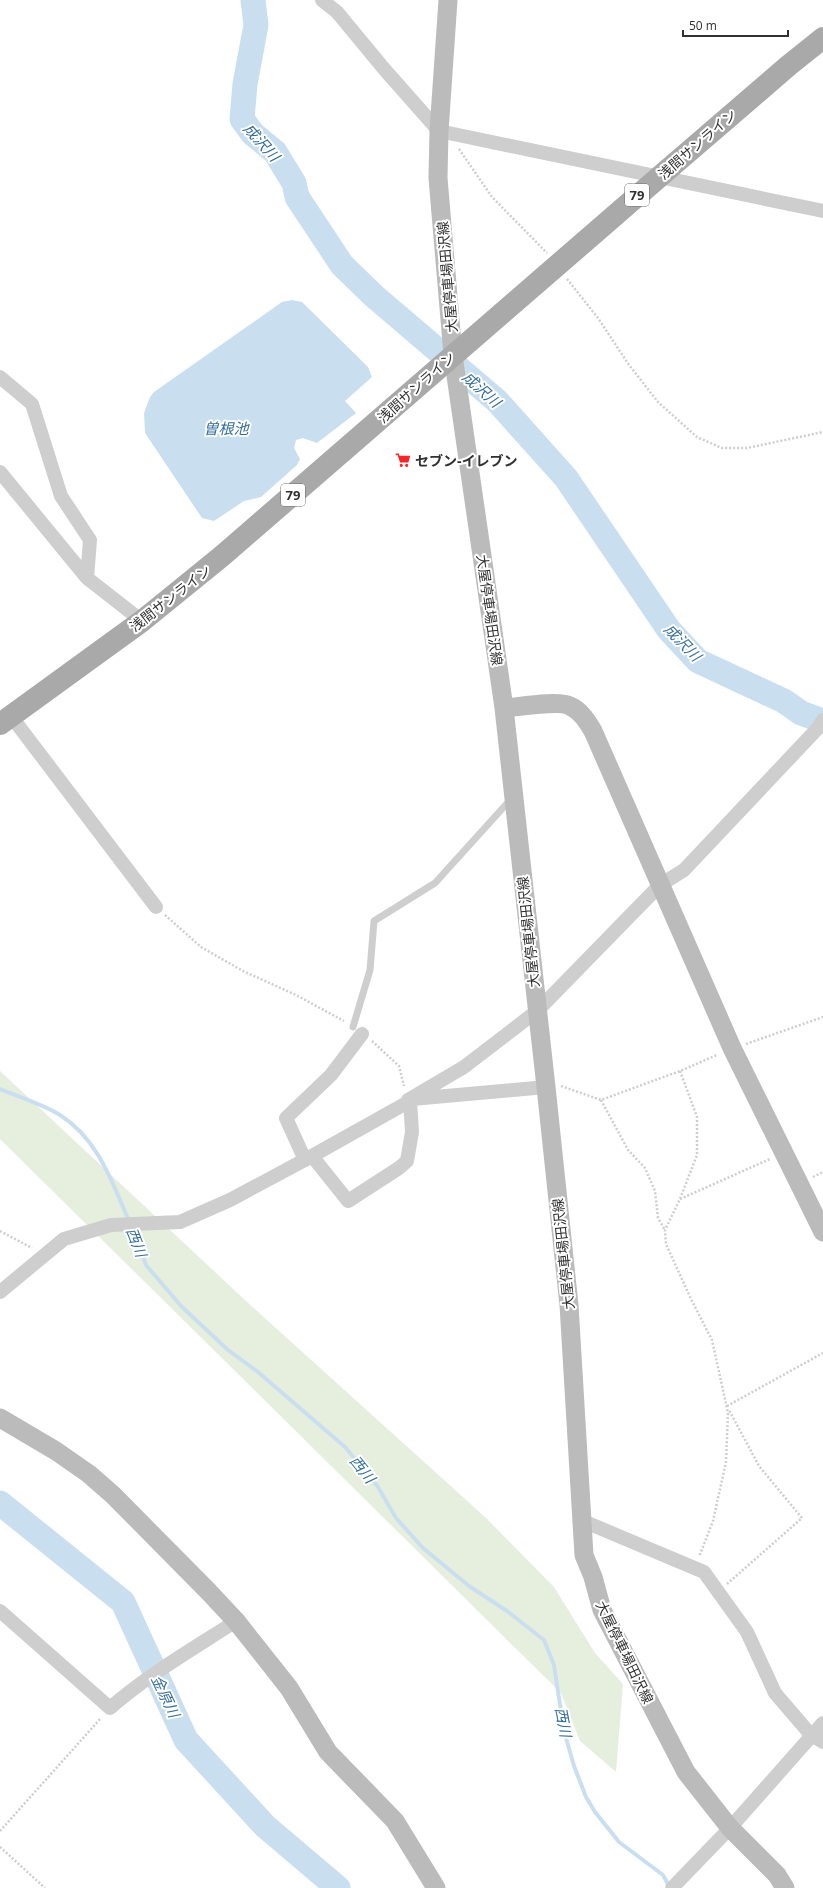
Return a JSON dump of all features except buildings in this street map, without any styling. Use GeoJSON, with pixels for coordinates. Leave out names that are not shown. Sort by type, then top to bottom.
{"type":"FeatureCollection","features":[{"type":"Feature","properties":{"kind":"main road","name":"大屋停車場田沢線"},"geometry":{"type":"LineString","coordinates":[[448,0],[439,131],[438,178],[451,366],[504,708],[569,1305],[584,1555],[593,1577],[602,1610],[686,1772],[730,1828],[777,1875],[785,1888]]}},
{"type":"Feature","properties":{"kind":"main road","name":"浅間サンライン"},"geometry":{"type":"LineString","coordinates":[[6,720],[142,621],[451,366],[658,178],[788,66],[823,38]]}},
{"type":"Feature","properties":{"kind":"main road"},"geometry":{"type":"LineString","coordinates":[[504,708],[553,703],[570,705],[584,716],[593,731],[732,1048],[823,1232]]}},
{"type":"Feature","properties":{"kind":"main road"},"geometry":{"type":"LineString","coordinates":[[0,1418],[56,1451],[89,1474],[113,1495],[236,1621],[289,1688],[328,1752],[395,1821],[436,1888]]}},
{"type":"Feature","properties":{"kind":"street"},"geometry":{"type":"LineString","coordinates":[[322,0],[336,12],[384,70],[439,131],[823,212]]}},
{"type":"Feature","properties":{"kind":"street"},"geometry":{"type":"LineString","coordinates":[[0,377],[32,404],[62,496],[90,540],[87,578]]}},
{"type":"Feature","properties":{"kind":"street"},"geometry":{"type":"LineString","coordinates":[[0,472],[87,578],[142,621]]}},
{"type":"Feature","properties":{"kind":"street"},"geometry":{"type":"LineString","coordinates":[[6,720],[156,907]]}},
{"type":"Feature","properties":{"kind":"street"},"geometry":{"type":"LineString","coordinates":[[0,1292],[64,1239],[111,1225],[180,1222],[230,1200],[308,1158],[464,1067],[537,1011],[660,885],[684,870],[820,724]]}},
{"type":"Feature","properties":{"kind":"street"},"geometry":{"type":"LineString","coordinates":[[357,1030],[331,1075],[286,1118],[308,1158],[348,1201],[399,1168],[407,1161],[412,1132],[409,1100]]}},
{"type":"Feature","properties":{"kind":"street"},"geometry":{"type":"LineString","coordinates":[[409,1100],[546,1087]]}},
{"type":"Feature","properties":{"kind":"street"},"geometry":{"type":"LineString","coordinates":[[583,1521],[704,1572],[746,1632],[774,1693],[811,1735],[823,1742]]}},
{"type":"Feature","properties":{"kind":"street"},"geometry":{"type":"LineString","coordinates":[[0,1611],[110,1708],[160,1669],[236,1621]]}},
{"type":"Feature","properties":{"kind":"street"},"geometry":{"type":"LineString","coordinates":[[672,1888],[730,1828],[823,1723]]}},
{"type":"Feature","properties":{"kind":"lane"},"geometry":{"type":"LineString","coordinates":[[357,1030],[370,970],[374,921],[435,883],[513,797]]}},
{"type":"Feature","properties":{"kind":"path"},"geometry":{"type":"LineString","coordinates":[[439,131],[455,144],[492,197],[550,256]]}},
{"type":"Feature","properties":{"kind":"path"},"geometry":{"type":"LineString","coordinates":[[564,274],[598,318],[629,365],[658,402],[697,437],[722,448],[747,448],[823,432]]}},
{"type":"Feature","properties":{"kind":"path"},"geometry":{"type":"LineString","coordinates":[[156,907],[201,947],[243,971],[336,1015],[357,1030],[399,1066],[409,1100]]}},
{"type":"Feature","properties":{"kind":"path"},"geometry":{"type":"LineString","coordinates":[[546,1087],[562,1086],[602,1100],[680,1071],[732,1048],[823,1016]]}},
{"type":"Feature","properties":{"kind":"path"},"geometry":{"type":"LineString","coordinates":[[665,1230],[680,1199],[697,1155],[697,1117],[680,1071]]}},
{"type":"Feature","properties":{"kind":"path"},"geometry":{"type":"LineString","coordinates":[[602,1100],[628,1150],[645,1168],[655,1191],[658,1218],[665,1230],[666,1244],[690,1299],[712,1340],[727,1406],[726,1462],[713,1521],[694,1569]]}},
{"type":"Feature","properties":{"kind":"path"},"geometry":{"type":"LineString","coordinates":[[680,1199],[785,1153]]}},
{"type":"Feature","properties":{"kind":"path"},"geometry":{"type":"LineString","coordinates":[[0,1231],[45,1254]]}},
{"type":"Feature","properties":{"kind":"path"},"geometry":{"type":"LineString","coordinates":[[727,1406],[823,1353]]}},
{"type":"Feature","properties":{"kind":"path"},"geometry":{"type":"LineString","coordinates":[[719,1592],[802,1518],[759,1466],[727,1406]]}},
{"type":"Feature","properties":{"kind":"path"},"geometry":{"type":"LineString","coordinates":[[0,1831],[110,1708]]}},
{"type":"Feature","properties":{"kind":"path"},"geometry":{"type":"LineString","coordinates":[[0,1847],[45,1888]]}},
{"type":"Feature","properties":{"kind":"green space"},"geometry":{"type":"Polygon","coordinates":[[[0,1071],[246,1301],[485,1517],[554,1587],[595,1653],[623,1684],[616,1772],[580,1741],[561,1693],[0,1139],[0,1071]]]}},
{"type":"Feature","properties":{"kind":"water","name":"曽根池"},"geometry":{"type":"Polygon","coordinates":[[[292,300],[302,302],[368,367],[372,377],[345,401],[356,413],[317,443],[303,438],[296,440],[294,448],[300,459],[297,465],[261,497],[244,501],[214,521],[202,518],[145,433],[144,413],[150,397],[154,392],[282,302],[292,300]]]}},
{"type":"Feature","properties":{"kind":"waterway","name":"成沢川"},"geometry":{"type":"LineString","coordinates":[[253,0],[256,25],[245,84],[242,119],[253,134],[275,152],[294,183],[297,197],[342,265],[374,296],[497,401],[566,478],[669,630],[698,661],[784,701],[801,713],[823,721]]}},
{"type":"Feature","properties":{"kind":"waterway","name":"西川"},"geometry":{"type":"LineString","coordinates":[[0,1089],[54,1111],[73,1125],[84,1136],[94,1149],[110,1177],[129,1221]]}},
{"type":"Feature","properties":{"kind":"waterway","name":"西川"},"geometry":{"type":"LineString","coordinates":[[132,1227],[146,1265],[181,1306],[228,1350],[258,1372],[345,1447],[378,1487],[396,1518],[423,1548],[469,1586],[507,1611],[544,1640],[554,1665],[564,1731],[574,1766],[586,1797],[595,1812],[619,1842],[663,1875],[669,1886]]}},
{"type":"Feature","properties":{"kind":"waterway","name":"金原川"},"geometry":{"type":"LineString","coordinates":[[0,1503],[123,1602],[186,1740],[265,1826],[338,1888]]}},
{"type":"Feature","properties":{"kind":"place","name":"セブン-イレブン"},"geometry":{"type":"Point","coordinates":[403,460]}}]}
